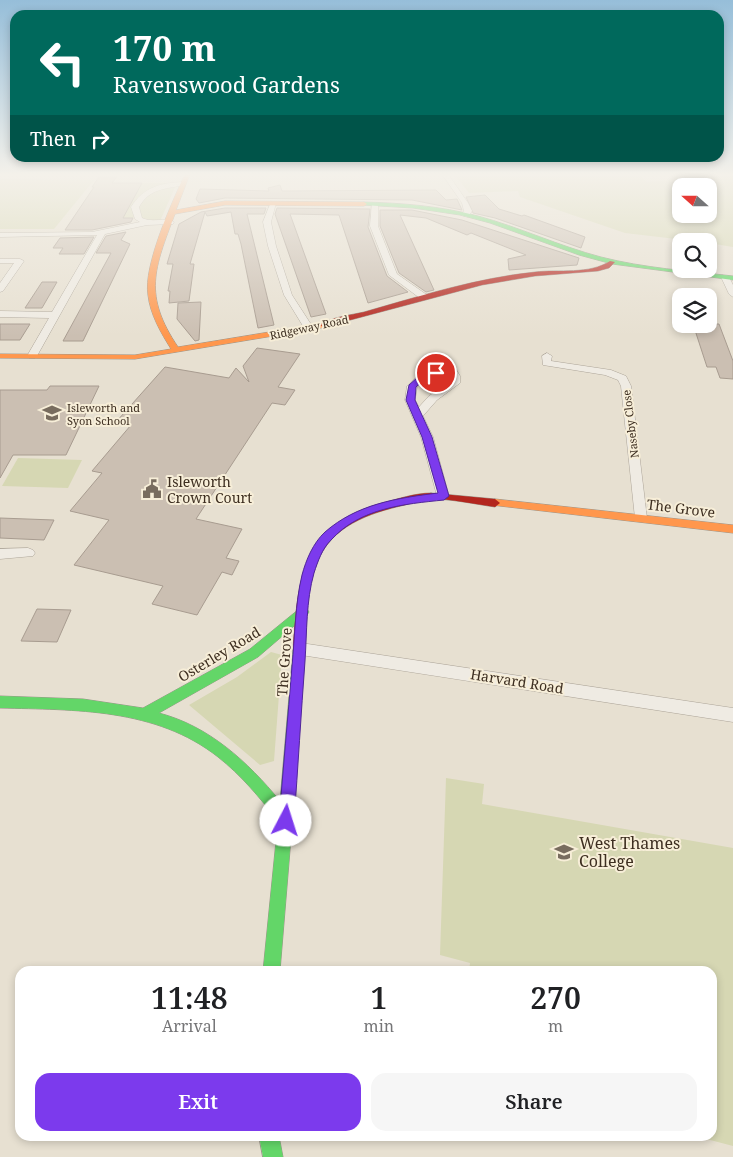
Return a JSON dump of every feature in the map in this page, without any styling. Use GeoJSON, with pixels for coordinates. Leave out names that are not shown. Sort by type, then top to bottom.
{"type":"FeatureCollection","features":[{"type":"Feature","properties":{"kind":"street"},"geometry":{"type":"LineString","coordinates":[[0,235],[102,233],[125,228]]}},
{"type":"Feature","properties":{"kind":"street"},"geometry":{"type":"LineString","coordinates":[[168,228],[156,262],[150,293],[166,336],[176,350]]}},
{"type":"Feature","properties":{"kind":"street"},"geometry":{"type":"LineString","coordinates":[[268,228],[288,295],[309,329]]}},
{"type":"Feature","properties":{"kind":"street"},"geometry":{"type":"LineString","coordinates":[[375,228],[393,275],[424,297]]}},
{"type":"Feature","properties":{"kind":"street"},"geometry":{"type":"LineString","coordinates":[[506,228],[612,262],[729,278],[733,294]]}},
{"type":"Feature","properties":{"kind":"street"},"geometry":{"type":"LineString","coordinates":[[32,356],[102,233]]}},
{"type":"Feature","properties":{"kind":"street"},"geometry":{"type":"LineString","coordinates":[[0,261],[20,261],[0,289]]}},
{"type":"Feature","properties":{"kind":"street","name":"Ridgeway Road"},"geometry":{"type":"LineString","coordinates":[[0,356],[135,357],[309,329],[424,297],[496,280],[536,274],[594,270],[608,267],[612,262]]}},
{"type":"Feature","properties":{"kind":"street"},"geometry":{"type":"LineString","coordinates":[[0,314],[57,314]]}},
{"type":"Feature","properties":{"kind":"street","name":"Naseby Close"},"geometry":{"type":"LineString","coordinates":[[544,361],[607,372],[622,378],[626,386],[641,518]]}},
{"type":"Feature","properties":{"kind":"street"},"geometry":{"type":"LineString","coordinates":[[444,496],[427,437],[410,400],[412,386],[422,378],[460,364]]}},
{"type":"Feature","properties":{"kind":"street"},"geometry":{"type":"LineString","coordinates":[[418,414],[433,398],[454,383],[455,376],[450,368]]}},
{"type":"Feature","properties":{"kind":"street","name":"The Grove"},"geometry":{"type":"LineString","coordinates":[[272,966],[286,821],[303,612],[308,575],[317,550],[328,536],[351,518],[374,508],[401,501],[444,496],[733,529]]}},
{"type":"Feature","properties":{"kind":"street"},"geometry":{"type":"LineString","coordinates":[[1,555],[28,553]]}},
{"type":"Feature","properties":{"kind":"street","name":"Osterley Road"},"geometry":{"type":"LineString","coordinates":[[145,714],[254,652],[273,639],[303,612]]}},
{"type":"Feature","properties":{"kind":"street","name":"Harvard Road"},"geometry":{"type":"LineString","coordinates":[[301,649],[733,715]]}},
{"type":"Feature","properties":{"kind":"street"},"geometry":{"type":"LineString","coordinates":[[0,702],[80,706],[145,714],[184,727],[208,741],[230,758],[271,801],[286,821]]}},
{"type":"Feature","properties":{"kind":"street"},"geometry":{"type":"LineString","coordinates":[[270,1141],[273,1157]]}},
{"type":"Feature","properties":{"kind":"green space"},"geometry":{"type":"Polygon","coordinates":[[[0,228],[55,228],[54,229],[0,228]]]}},
{"type":"Feature","properties":{"kind":"green space"},"geometry":{"type":"Polygon","coordinates":[[[610,228],[733,228],[733,247],[717,244],[717,233],[672,233],[672,239],[625,233],[610,228]]]}},
{"type":"Feature","properties":{"kind":"green space"},"geometry":{"type":"Polygon","coordinates":[[[18,458],[82,460],[68,488],[2,486],[18,458]]]}},
{"type":"Feature","properties":{"kind":"green space"},"geometry":{"type":"Polygon","coordinates":[[[271,652],[282,655],[274,761],[260,765],[189,705],[237,677],[271,652]]]}},
{"type":"Feature","properties":{"kind":"green space"},"geometry":{"type":"Polygon","coordinates":[[[446,778],[484,784],[482,804],[733,848],[733,1146],[714,1141],[717,1141],[717,966],[470,966],[470,963],[440,955],[446,778]]]}},
{"type":"Feature","properties":{"kind":"building"},"geometry":{"type":"Polygon","coordinates":[[[66,228],[102,228],[92,230],[65,230],[66,228]]]}},
{"type":"Feature","properties":{"kind":"building"},"geometry":{"type":"Polygon","coordinates":[[[178,228],[200,228],[190,264],[194,264],[189,301],[169,303],[170,291],[168,291],[173,264],[167,264],[178,228]]]}},
{"type":"Feature","properties":{"kind":"building"},"geometry":{"type":"Polygon","coordinates":[[[234,228],[250,228],[274,325],[258,328],[241,244],[238,234],[235,234],[234,228]]]}},
{"type":"Feature","properties":{"kind":"building"},"geometry":{"type":"Polygon","coordinates":[[[280,228],[295,228],[326,314],[311,317],[280,228]]]}},
{"type":"Feature","properties":{"kind":"building"},"geometry":{"type":"Polygon","coordinates":[[[343,228],[368,228],[387,276],[408,292],[368,303],[343,228]]]}},
{"type":"Feature","properties":{"kind":"building"},"geometry":{"type":"Polygon","coordinates":[[[381,228],[406,228],[434,290],[426,292],[399,273],[381,228]]]}},
{"type":"Feature","properties":{"kind":"building"},"geometry":{"type":"Polygon","coordinates":[[[450,228],[487,228],[579,258],[577,265],[509,270],[508,259],[526,255],[471,233],[467,235],[450,228]]]}},
{"type":"Feature","properties":{"kind":"building"},"geometry":{"type":"Polygon","coordinates":[[[524,228],[560,228],[585,237],[581,248],[524,228]]]}},
{"type":"Feature","properties":{"kind":"building"},"geometry":{"type":"Polygon","coordinates":[[[126,232],[121,240],[130,244],[83,341],[63,341],[111,253],[96,253],[106,236],[126,232]]]}},
{"type":"Feature","properties":{"kind":"building"},"geometry":{"type":"Polygon","coordinates":[[[94,237],[84,254],[59,254],[63,248],[53,248],[60,238],[94,237]]]}},
{"type":"Feature","properties":{"kind":"building"},"geometry":{"type":"Polygon","coordinates":[[[42,282],[57,282],[42,308],[25,308],[42,282]]]}},
{"type":"Feature","properties":{"kind":"building"},"geometry":{"type":"Polygon","coordinates":[[[201,302],[199,340],[195,341],[177,319],[178,303],[201,302]]]}},
{"type":"Feature","properties":{"kind":"building"},"geometry":{"type":"Polygon","coordinates":[[[0,324],[30,324],[20,340],[0,340],[0,324]]]}},
{"type":"Feature","properties":{"kind":"building"},"geometry":{"type":"Polygon","coordinates":[[[717,324],[719,324],[733,361],[733,379],[720,378],[716,367],[707,367],[696,333],[717,333],[717,324]]]}},
{"type":"Feature","properties":{"kind":"building","name":"Isleworth Crown Court"},"geometry":{"type":"Polygon","coordinates":[[[257,348],[300,354],[278,387],[295,390],[285,405],[272,403],[196,519],[242,529],[226,558],[239,561],[232,575],[222,572],[197,615],[152,604],[163,586],[74,565],[109,520],[70,511],[102,473],[92,471],[131,425],[116,422],[165,367],[229,378],[236,368],[249,382],[243,366],[257,348]]]}},
{"type":"Feature","properties":{"kind":"building"},"geometry":{"type":"Polygon","coordinates":[[[50,386],[99,386],[66,455],[13,455],[0,478],[0,390],[47,390],[50,386]]]}},
{"type":"Feature","properties":{"kind":"building"},"geometry":{"type":"Polygon","coordinates":[[[0,518],[54,520],[44,540],[0,538],[0,518]]]}},
{"type":"Feature","properties":{"kind":"building"},"geometry":{"type":"Polygon","coordinates":[[[37,609],[71,610],[57,642],[21,641],[37,609]]]}},
{"type":"Feature","properties":{"kind":"traffic: fast"},"geometry":{"type":"LineString","coordinates":[[509,228],[567,249],[612,262],[733,278]]}},
{"type":"Feature","properties":{"kind":"traffic: fast"},"geometry":{"type":"LineString","coordinates":[[145,714],[254,653],[303,612]]}},
{"type":"Feature","properties":{"kind":"traffic: fast"},"geometry":{"type":"LineString","coordinates":[[271,966],[294,730],[299,650]]}},
{"type":"Feature","properties":{"kind":"traffic: fast"},"geometry":{"type":"LineString","coordinates":[[0,702],[111,708],[164,720],[189,731],[213,745],[234,761],[253,780],[287,821]]}},
{"type":"Feature","properties":{"kind":"traffic: fast"},"geometry":{"type":"LineString","coordinates":[[270,1141],[273,1157]]}},
{"type":"Feature","properties":{"kind":"traffic: slow"},"geometry":{"type":"LineString","coordinates":[[167,228],[153,270],[151,295],[164,331],[176,350]]}},
{"type":"Feature","properties":{"kind":"traffic: slow"},"geometry":{"type":"LineString","coordinates":[[0,356],[135,357],[324,325]]}},
{"type":"Feature","properties":{"kind":"traffic: slow"},"geometry":{"type":"LineString","coordinates":[[495,503],[733,529]]}},
{"type":"Feature","properties":{"kind":"traffic: jam"},"geometry":{"type":"LineString","coordinates":[[324,325],[482,283],[535,274],[588,271],[598,269],[612,262]]}},
{"type":"Feature","properties":{"kind":"traffic: jam"},"geometry":{"type":"LineString","coordinates":[[299,650],[304,596],[311,564],[326,538],[337,528],[362,513],[376,508],[424,497],[447,497],[495,503]]}},
{"type":"Feature","properties":{"kind":"place","name":"Isleworth and Syon School"},"geometry":{"type":"Point","coordinates":[52,413]}},
{"type":"Feature","properties":{"kind":"place","name":"Isleworth Crown Court"},"geometry":{"type":"Point","coordinates":[152,489]}},
{"type":"Feature","properties":{"kind":"place","name":"West Thames College"},"geometry":{"type":"Point","coordinates":[564,852]}},
{"type":"Feature","properties":{"kind":"route"},"geometry":{"type":"LineString","coordinates":[[286,821],[303,612],[308,575],[317,550],[328,536],[351,518],[374,508],[401,501],[430,496],[444,496],[427,437],[410,400],[412,386],[422,378],[436,373]]}}]}
